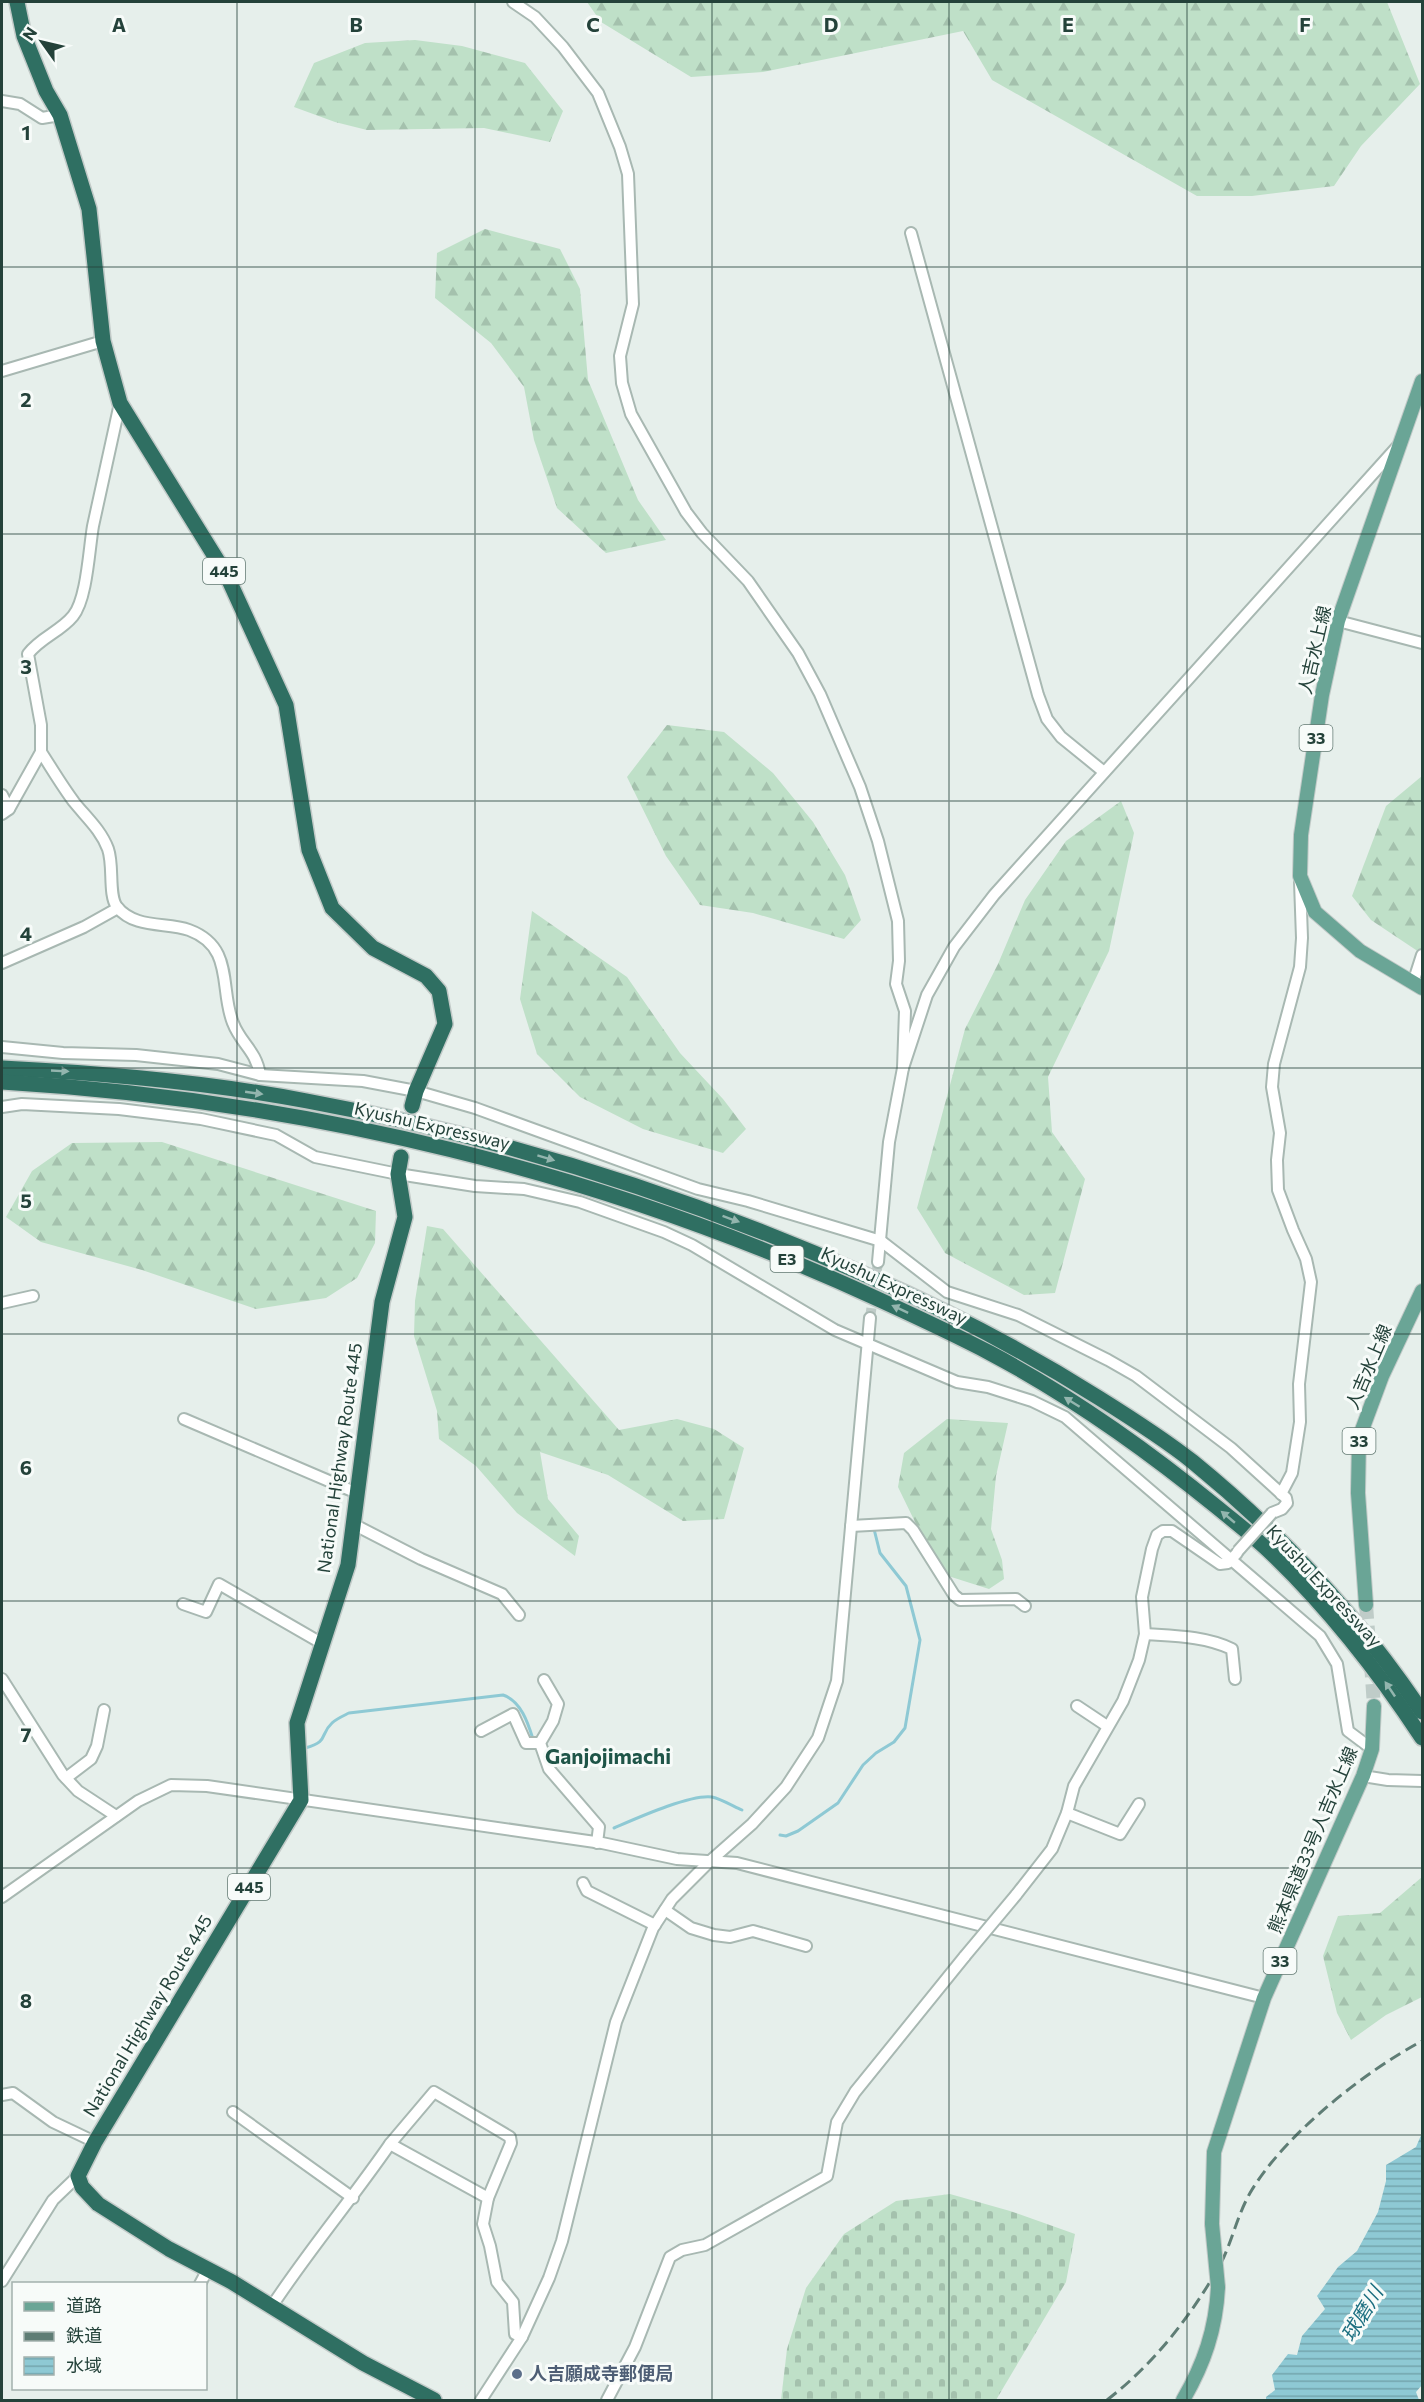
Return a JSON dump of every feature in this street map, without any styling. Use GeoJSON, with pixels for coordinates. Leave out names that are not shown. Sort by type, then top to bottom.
{"type":"FeatureCollection","features":[{"type":"Feature","properties":{"kind":"highway","name":"445"},"geometry":{"type":"LineString","coordinates":[[17,2],[24,36],[46,91],[60,115],[89,209],[104,341],[120,403],[227,576],[286,705],[309,850],[332,908],[373,948],[426,976],[439,991],[445,1024],[414,1099]]}},
{"type":"Feature","properties":{"kind":"highway","name":"Kyushu Expressway"},"geometry":{"type":"LineString","coordinates":[[2,1068],[78,1072],[178,1082],[286,1098],[493,1142],[640,1186],[737,1221],[912,1296],[1002,1340],[1057,1372],[1125,1414],[1191,1461],[1276,1537],[1345,1610],[1393,1668],[1422,1712]]}},
{"type":"Feature","properties":{"kind":"highway","name":"Kyushu Expressway"},"geometry":{"type":"LineString","coordinates":[[2,1082],[76,1087],[220,1103],[364,1129],[509,1164],[635,1202],[741,1239],[895,1307],[991,1353],[1050,1388],[1115,1429],[1179,1476],[1267,1549],[1322,1606],[1383,1679],[1422,1738]]}},
{"type":"Feature","properties":{"kind":"highway","name":"National Highway Route 445"},"geometry":{"type":"LineString","coordinates":[[78,2176],[95,2142],[301,1800],[297,1723],[348,1565],[382,1302],[405,1217],[398,1174],[401,1157]]}},
{"type":"Feature","properties":{"kind":"highway"},"geometry":{"type":"LineString","coordinates":[[78,2176],[82,2187],[98,2204],[169,2249],[272,2306],[363,2363],[434,2400]]}},
{"type":"Feature","properties":{"kind":"main road","name":"人吉水上線"},"geometry":{"type":"LineString","coordinates":[[1418,986],[1360,951],[1315,912],[1300,876],[1301,835],[1322,695],[1338,621],[1403,441],[1422,381]]}},
{"type":"Feature","properties":{"kind":"main road","name":"人吉水上線"},"geometry":{"type":"LineString","coordinates":[[1366,1605],[1358,1493],[1359,1438],[1382,1376],[1422,1291]]}},
{"type":"Feature","properties":{"kind":"main road","name":"熊本県道33号人吉水上線"},"geometry":{"type":"LineString","coordinates":[[1183,2400],[1211,2339],[1216,2315],[1218,2287],[1212,2224],[1214,2152],[1264,1998],[1363,1776],[1372,1749],[1374,1706]]}},
{"type":"Feature","properties":{"kind":"street"},"geometry":{"type":"LineString","coordinates":[[513,2],[535,17],[563,47],[598,93],[620,147],[628,174],[633,304],[620,356],[622,383],[631,414],[686,512],[702,533],[754,588],[798,653],[820,694],[860,788],[878,841],[898,921],[896,984],[905,1011],[903,1068]]}},
{"type":"Feature","properties":{"kind":"street"},"geometry":{"type":"LineString","coordinates":[[2,100],[20,104],[42,118],[60,115]]}},
{"type":"Feature","properties":{"kind":"street"},"geometry":{"type":"LineString","coordinates":[[911,232],[1038,695],[1047,719],[1061,736],[1104,772]]}},
{"type":"Feature","properties":{"kind":"street"},"geometry":{"type":"LineString","coordinates":[[2,371],[104,341]]}},
{"type":"Feature","properties":{"kind":"street"},"geometry":{"type":"LineString","coordinates":[[5,811],[41,752],[41,725],[28,654],[37,642],[62,626],[74,615],[82,597],[93,528],[120,403]]}},
{"type":"Feature","properties":{"kind":"street"},"geometry":{"type":"LineString","coordinates":[[878,1262],[889,1142],[903,1068],[927,995],[954,947],[994,895],[1403,441]]}},
{"type":"Feature","properties":{"kind":"street"},"geometry":{"type":"LineString","coordinates":[[1338,621],[1422,643]]}},
{"type":"Feature","properties":{"kind":"street"},"geometry":{"type":"LineString","coordinates":[[41,752],[72,800],[100,833],[108,848],[114,901],[118,908],[138,922],[191,931],[212,945],[220,957],[233,1024],[258,1060],[260,1075]]}},
{"type":"Feature","properties":{"kind":"street"},"geometry":{"type":"LineString","coordinates":[[2,795],[5,811]]}},
{"type":"Feature","properties":{"kind":"street"},"geometry":{"type":"LineString","coordinates":[[1281,1494],[1292,1473],[1300,1422],[1299,1384],[1311,1282],[1306,1259],[1278,1190],[1277,1160],[1281,1132],[1272,1087],[1274,1064],[1300,967],[1302,938],[1300,876]]}},
{"type":"Feature","properties":{"kind":"street"},"geometry":{"type":"LineString","coordinates":[[2,963],[84,927],[118,908]]}},
{"type":"Feature","properties":{"kind":"street"},"geometry":{"type":"LineString","coordinates":[[1418,986],[1422,955]]}},
{"type":"Feature","properties":{"kind":"street"},"geometry":{"type":"LineString","coordinates":[[2,1047],[63,1053],[136,1055],[218,1064],[260,1075],[363,1080],[414,1099],[475,1108],[698,1189],[748,1201],[881,1241],[947,1292],[1018,1315],[1108,1360],[1136,1377],[1231,1448],[1287,1500],[1282,1509],[1272,1512],[1225,1565],[1220,1564],[1172,1531],[1160,1533],[1152,1549],[1142,1597],[1145,1634],[1139,1660],[1123,1701],[1074,1786],[1067,1813],[1052,1849],[840,2113],[827,2176],[705,2245],[682,2250],[670,2258],[635,2346],[607,2400]]}},
{"type":"Feature","properties":{"kind":"street"},"geometry":{"type":"LineString","coordinates":[[2,1107],[22,1104],[119,1109],[201,1119],[276,1135],[315,1157],[398,1174],[476,1186],[524,1189],[580,1202],[664,1232],[692,1245],[835,1330],[957,1382],[988,1387],[1021,1397],[1065,1417],[1235,1555],[1320,1636],[1337,1664],[1348,1731],[1372,1749]]}},
{"type":"Feature","properties":{"kind":"street"},"geometry":{"type":"LineString","coordinates":[[2,1303],[33,1296]]}},
{"type":"Feature","properties":{"kind":"street"},"geometry":{"type":"LineString","coordinates":[[481,2400],[522,2337],[549,2278],[562,2241],[616,2022],[655,1925],[672,1899],[752,1824],[786,1787],[818,1738],[837,1681],[870,1318]]}},
{"type":"Feature","properties":{"kind":"street"},"geometry":{"type":"LineString","coordinates":[[184,1419],[357,1493]]}},
{"type":"Feature","properties":{"kind":"street"},"geometry":{"type":"LineString","coordinates":[[851,1526],[906,1523],[913,1530],[954,1595],[960,1600],[1016,1599],[1025,1606]]}},
{"type":"Feature","properties":{"kind":"street"},"geometry":{"type":"LineString","coordinates":[[353,1524],[421,1559],[502,1594],[519,1615]]}},
{"type":"Feature","properties":{"kind":"street"},"geometry":{"type":"LineString","coordinates":[[183,1604],[206,1612],[219,1584],[323,1644]]}},
{"type":"Feature","properties":{"kind":"street"},"geometry":{"type":"LineString","coordinates":[[1145,1634],[1206,1639],[1232,1649],[1235,1679]]}},
{"type":"Feature","properties":{"kind":"street"},"geometry":{"type":"LineString","coordinates":[[2,1679],[66,1778],[78,1791],[116,1816]]}},
{"type":"Feature","properties":{"kind":"street"},"geometry":{"type":"LineString","coordinates":[[544,1680],[558,1704],[553,1721],[540,1743],[549,1769],[599,1827],[597,1843]]}},
{"type":"Feature","properties":{"kind":"street"},"geometry":{"type":"LineString","coordinates":[[1077,1706],[1107,1726]]}},
{"type":"Feature","properties":{"kind":"street"},"geometry":{"type":"LineString","coordinates":[[66,1778],[91,1759],[97,1746],[104,1710]]}},
{"type":"Feature","properties":{"kind":"street"},"geometry":{"type":"LineString","coordinates":[[481,1731],[513,1714],[526,1743],[540,1743]]}},
{"type":"Feature","properties":{"kind":"street"},"geometry":{"type":"LineString","coordinates":[[1363,1776],[1388,1780],[1422,1781]]}},
{"type":"Feature","properties":{"kind":"street"},"geometry":{"type":"LineString","coordinates":[[2,1897],[138,1801],[171,1785],[207,1786],[597,1843],[677,1859],[737,1863],[1264,1998]]}},
{"type":"Feature","properties":{"kind":"street"},"geometry":{"type":"LineString","coordinates":[[1067,1813],[1120,1834],[1139,1804]]}},
{"type":"Feature","properties":{"kind":"street"},"geometry":{"type":"LineString","coordinates":[[583,1883],[587,1891],[655,1925]]}},
{"type":"Feature","properties":{"kind":"street"},"geometry":{"type":"LineString","coordinates":[[665,1910],[691,1928],[714,1935],[730,1937],[753,1931],[806,1946]]}},
{"type":"Feature","properties":{"kind":"street"},"geometry":{"type":"LineString","coordinates":[[272,2306],[295,2271],[353,2198],[390,2144],[434,2092],[510,2137],[511,2143],[488,2198],[483,2224],[497,2282],[513,2302],[515,2334],[522,2337]]}},
{"type":"Feature","properties":{"kind":"street"},"geometry":{"type":"LineString","coordinates":[[2,2095],[13,2093],[53,2122],[95,2142]]}},
{"type":"Feature","properties":{"kind":"street"},"geometry":{"type":"LineString","coordinates":[[233,2112],[353,2198]]}},
{"type":"Feature","properties":{"kind":"street"},"geometry":{"type":"LineString","coordinates":[[390,2144],[488,2198]]}},
{"type":"Feature","properties":{"kind":"street"},"geometry":{"type":"LineString","coordinates":[[2,2281],[53,2200],[78,2176]]}},
{"type":"Feature","properties":{"kind":"street"},"geometry":{"type":"LineString","coordinates":[[201,2282],[208,2269]]}},
{"type":"Feature","properties":{"kind":"green space"},"geometry":{"type":"Polygon","coordinates":[[[587,2],[1387,2],[1420,84],[1361,146],[1334,186],[1252,196],[1197,196],[992,80],[963,31],[763,72],[691,77],[601,22],[587,2]]]}},
{"type":"Feature","properties":{"kind":"green space"},"geometry":{"type":"Polygon","coordinates":[[[415,40],[462,46],[525,63],[563,111],[550,142],[484,128],[367,130],[335,122],[294,107],[314,63],[365,43],[415,40]]]}},
{"type":"Feature","properties":{"kind":"green space"},"geometry":{"type":"Polygon","coordinates":[[[485,229],[560,249],[580,289],[588,380],[638,500],[666,540],[606,553],[557,508],[534,440],[524,387],[491,343],[435,298],[437,253],[485,229]]]}},
{"type":"Feature","properties":{"kind":"green space"},"geometry":{"type":"Polygon","coordinates":[[[667,725],[724,732],[773,773],[813,822],[845,875],[861,920],[844,939],[753,913],[700,905],[666,856],[627,777],[667,725]]]}},
{"type":"Feature","properties":{"kind":"green space"},"geometry":{"type":"Polygon","coordinates":[[[1422,776],[1422,954],[1371,920],[1352,896],[1386,806],[1422,776]]]}},
{"type":"Feature","properties":{"kind":"green space"},"geometry":{"type":"Polygon","coordinates":[[[1121,801],[1134,833],[1109,951],[1048,1077],[1052,1132],[1085,1179],[1055,1293],[1024,1295],[945,1253],[917,1208],[965,1029],[998,964],[1025,900],[1066,841],[1121,801]]]}},
{"type":"Feature","properties":{"kind":"green space"},"geometry":{"type":"Polygon","coordinates":[[[532,911],[627,977],[680,1053],[723,1099],[746,1129],[723,1153],[643,1129],[580,1097],[537,1054],[520,999],[532,911]]]}},
{"type":"Feature","properties":{"kind":"green space"},"geometry":{"type":"Polygon","coordinates":[[[162,1142],[376,1211],[375,1243],[357,1278],[326,1298],[256,1309],[142,1270],[41,1242],[6,1217],[32,1171],[72,1143],[162,1142]]]}},
{"type":"Feature","properties":{"kind":"green space"},"geometry":{"type":"Polygon","coordinates":[[[427,1226],[443,1229],[619,1430],[677,1419],[714,1429],[744,1448],[724,1519],[683,1521],[608,1475],[540,1452],[548,1499],[579,1536],[575,1556],[517,1513],[476,1466],[439,1439],[437,1411],[414,1336],[415,1301],[427,1226]]]}},
{"type":"Feature","properties":{"kind":"green space"},"geometry":{"type":"Polygon","coordinates":[[[947,1419],[1008,1423],[996,1476],[991,1529],[1002,1560],[1004,1579],[989,1589],[945,1575],[898,1487],[904,1453],[947,1419]]]}},
{"type":"Feature","properties":{"kind":"green space"},"geometry":{"type":"Polygon","coordinates":[[[1422,1877],[1422,1997],[1386,2015],[1351,2040],[1337,2013],[1323,1956],[1338,1916],[1380,1913],[1422,1877]]]}},
{"type":"Feature","properties":{"kind":"green space"},"geometry":{"type":"Polygon","coordinates":[[[950,2194],[1010,2211],[1075,2234],[1066,2282],[996,2400],[781,2400],[787,2349],[806,2288],[844,2234],[896,2201],[950,2194]]]}},
{"type":"Feature","properties":{"kind":"water","name":"球磨川"},"geometry":{"type":"Polygon","coordinates":[[[1422,2133],[1422,2385],[1416,2392],[1419,2400],[1266,2400],[1266,2397],[1275,2390],[1272,2375],[1288,2354],[1297,2355],[1302,2336],[1325,2309],[1317,2296],[1338,2267],[1357,2251],[1378,2212],[1386,2181],[1386,2165],[1416,2147],[1422,2133]]]}},
{"type":"Feature","properties":{"kind":"waterway"},"geometry":{"type":"LineString","coordinates":[[780,1835],[786,1836],[798,1831],[838,1803],[863,1765],[876,1753],[894,1742],[905,1728],[920,1640],[906,1586],[880,1553],[874,1529]]}},
{"type":"Feature","properties":{"kind":"waterway"},"geometry":{"type":"LineString","coordinates":[[305,1748],[318,1743],[332,1723],[349,1713],[503,1695],[519,1707],[533,1739]]}},
{"type":"Feature","properties":{"kind":"waterway"},"geometry":{"type":"LineString","coordinates":[[614,1828],[663,1808],[702,1797],[716,1798],[742,1810]]}},
{"type":"Feature","properties":{"kind":"tunnel"},"geometry":{"type":"LineString","coordinates":[[870,1318],[878,1262]]}},
{"type":"Feature","properties":{"kind":"tunnel"},"geometry":{"type":"LineString","coordinates":[[1366,1605],[1369,1644]]}},
{"type":"Feature","properties":{"kind":"tunnel"},"geometry":{"type":"LineString","coordinates":[[1371,1663],[1374,1706]]}},
{"type":"Feature","properties":{"kind":"railway"},"geometry":{"type":"LineString","coordinates":[[1107,2400],[1156,2355],[1197,2303],[1220,2265],[1250,2193],[1283,2149],[1351,2087],[1422,2041]]}},
{"type":"Feature","properties":{"kind":"place","name":"人吉願成寺郵便局"},"geometry":{"type":"Point","coordinates":[517,2374]}},
{"type":"Feature","properties":{"kind":"district","name":"Ganjojimachi"},"geometry":{"type":"Point","coordinates":[608,1757]}}]}
